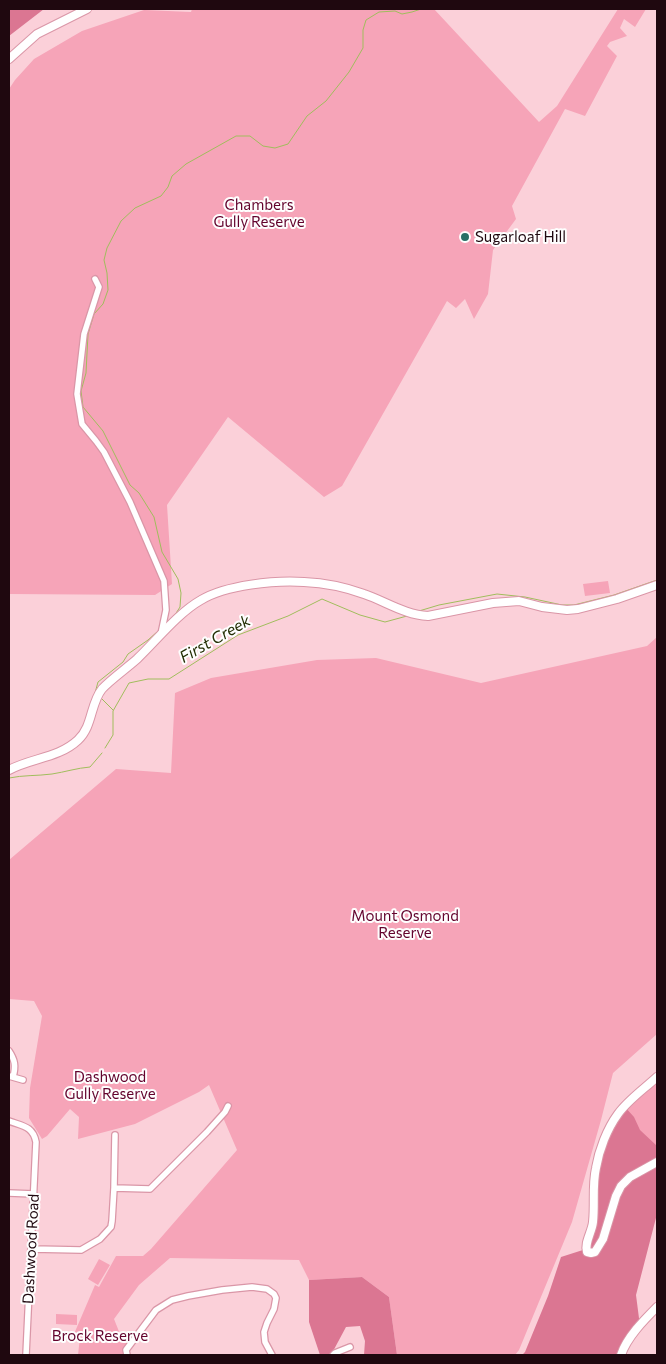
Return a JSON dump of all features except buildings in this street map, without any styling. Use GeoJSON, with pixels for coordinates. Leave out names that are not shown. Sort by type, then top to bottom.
{"type":"FeatureCollection","features":[{"type":"Feature","properties":{"kind":"street"},"geometry":{"type":"LineString","coordinates":[[9,59],[36,34],[87,9]]}},
{"type":"Feature","properties":{"kind":"street"},"geometry":{"type":"LineString","coordinates":[[95,279],[99,287],[84,334],[77,394],[82,424],[104,452],[130,502],[164,581],[166,610],[161,636]]}},
{"type":"Feature","properties":{"kind":"street"},"geometry":{"type":"LineString","coordinates":[[9,770],[15,766],[55,754],[76,742],[88,727],[102,689],[193,606],[215,593],[233,588],[276,582],[304,582],[336,586],[364,594],[419,616],[428,616],[493,603],[519,601],[542,607],[567,610],[578,609],[617,599],[657,585]]}},
{"type":"Feature","properties":{"kind":"street"},"geometry":{"type":"LineString","coordinates":[[9,1051],[16,1067],[11,1076],[23,1080]]}},
{"type":"Feature","properties":{"kind":"street"},"geometry":{"type":"LineString","coordinates":[[657,1077],[621,1110],[611,1125],[602,1146],[596,1168],[593,1225],[586,1248],[587,1252],[595,1252],[603,1239],[616,1196],[621,1186],[630,1177],[657,1162]]}},
{"type":"Feature","properties":{"kind":"street"},"geometry":{"type":"LineString","coordinates":[[114,1188],[150,1188],[207,1132],[228,1106]]}},
{"type":"Feature","properties":{"kind":"street","name":"Dashwood Road"},"geometry":{"type":"LineString","coordinates":[[9,1121],[30,1129],[36,1142],[26,1355]]}},
{"type":"Feature","properties":{"kind":"street"},"geometry":{"type":"LineString","coordinates":[[32,1249],[81,1250],[100,1240],[111,1227],[115,1135]]}},
{"type":"Feature","properties":{"kind":"street"},"geometry":{"type":"LineString","coordinates":[[9,1193],[34,1194]]}},
{"type":"Feature","properties":{"kind":"street"},"geometry":{"type":"LineString","coordinates":[[127,1355],[126,1350],[156,1310],[172,1300],[205,1293],[252,1287],[267,1288],[271,1290],[276,1298],[274,1309],[264,1332],[265,1342],[272,1355]]}},
{"type":"Feature","properties":{"kind":"street"},"geometry":{"type":"LineString","coordinates":[[621,1355],[628,1341],[657,1307]]}},
{"type":"Feature","properties":{"kind":"street"},"geometry":{"type":"LineString","coordinates":[[333,1355],[350,1347]]}},
{"type":"Feature","properties":{"kind":"green space","name":"Chambers Gully Reserve"},"geometry":{"type":"Polygon","coordinates":[[[192,9],[434,9],[539,122],[557,106],[618,9],[646,9],[635,27],[624,19],[620,28],[627,36],[610,42],[607,46],[617,56],[585,116],[565,109],[512,206],[516,219],[493,250],[488,294],[474,319],[465,299],[456,308],[447,301],[342,486],[324,497],[228,417],[167,505],[172,584],[155,595],[9,594],[9,89],[34,59],[82,31],[144,10],[191,12],[192,9]]]}},
{"type":"Feature","properties":{"kind":"green space"},"geometry":{"type":"Polygon","coordinates":[[[608,581],[610,593],[585,596],[583,584],[608,581]]]}},
{"type":"Feature","properties":{"kind":"green space","name":"Mount Osmond Reserve"},"geometry":{"type":"Polygon","coordinates":[[[657,637],[657,1034],[613,1073],[572,1222],[519,1350],[515,1355],[397,1355],[389,1297],[362,1277],[309,1280],[299,1260],[170,1258],[139,1285],[114,1319],[120,1334],[126,1338],[127,1355],[78,1355],[80,1337],[74,1334],[95,1285],[99,1287],[116,1256],[143,1256],[151,1249],[237,1150],[209,1085],[199,1092],[135,1124],[78,1139],[79,1117],[70,1109],[47,1136],[42,1139],[29,1118],[30,1088],[42,1016],[34,1001],[9,999],[9,860],[116,769],[171,773],[175,693],[211,678],[317,660],[376,658],[481,683],[647,646],[657,637]]]}},
{"type":"Feature","properties":{"kind":"green space"},"geometry":{"type":"Polygon","coordinates":[[[657,1077],[657,1162],[611,1126],[657,1077]]]}},
{"type":"Feature","properties":{"kind":"green space"},"geometry":{"type":"Polygon","coordinates":[[[99,1259],[110,1265],[98,1285],[88,1279],[99,1259]]]}},
{"type":"Feature","properties":{"kind":"green space"},"geometry":{"type":"Polygon","coordinates":[[[56,1314],[77,1315],[77,1325],[56,1324],[56,1314]]]}},
{"type":"Feature","properties":{"kind":"shaded area"},"geometry":{"type":"Polygon","coordinates":[[[9,9],[44,9],[9,36],[9,9]]]}},
{"type":"Feature","properties":{"kind":"shaded area"},"geometry":{"type":"Polygon","coordinates":[[[624,1106],[634,1117],[640,1130],[657,1146],[657,1214],[636,1295],[640,1326],[621,1355],[522,1355],[525,1352],[548,1296],[561,1257],[586,1249],[595,1204],[602,1146],[624,1106]]]}},
{"type":"Feature","properties":{"kind":"shaded area"},"geometry":{"type":"Polygon","coordinates":[[[362,1277],[389,1297],[397,1355],[364,1355],[365,1341],[360,1326],[346,1327],[331,1355],[320,1355],[309,1322],[309,1280],[362,1277]]]}},
{"type":"Feature","properties":{"kind":"waterway"},"geometry":{"type":"LineString","coordinates":[[173,618],[180,607],[181,593],[178,579],[162,552],[154,517],[139,493],[130,485],[103,431],[83,407],[81,391],[86,373],[88,334],[94,314],[103,304],[108,290],[104,260],[107,248],[121,221],[135,208],[161,196],[168,187],[172,176],[186,164],[236,136],[250,136],[263,146],[275,148],[288,144],[307,116],[326,101],[349,72],[363,48],[363,30],[366,20],[379,12],[395,11],[402,14],[421,9]]}},
{"type":"Feature","properties":{"kind":"waterway","name":"First Creek"},"geometry":{"type":"LineString","coordinates":[[419,611],[439,605],[497,594],[525,597],[562,605],[574,605],[614,595],[657,580]]}},
{"type":"Feature","properties":{"kind":"waterway","name":"First Creek"},"geometry":{"type":"LineString","coordinates":[[105,748],[113,735],[113,711],[129,683],[148,679],[169,679],[238,635],[288,616],[322,599],[360,615],[385,622],[407,616]]}},
{"type":"Feature","properties":{"kind":"waterway"},"geometry":{"type":"LineString","coordinates":[[95,693],[98,682],[123,662],[128,654],[157,632]]}},
{"type":"Feature","properties":{"kind":"waterway"},"geometry":{"type":"LineString","coordinates":[[100,697],[113,710]]}},
{"type":"Feature","properties":{"kind":"waterway","name":"First Creek"},"geometry":{"type":"LineString","coordinates":[[9,778],[52,774],[90,767],[102,753]]}},
{"type":"Feature","properties":{"kind":"place","name":"Sugarloaf Hill"},"geometry":{"type":"Point","coordinates":[465,237]}},
{"type":"Feature","properties":{"kind":"park label","name":"Dashwood Gully Reserve"},"geometry":{"type":"Point","coordinates":[110,1086]}},
{"type":"Feature","properties":{"kind":"park label","name":"Brock Reserve"},"geometry":{"type":"Point","coordinates":[100,1336]}}]}
